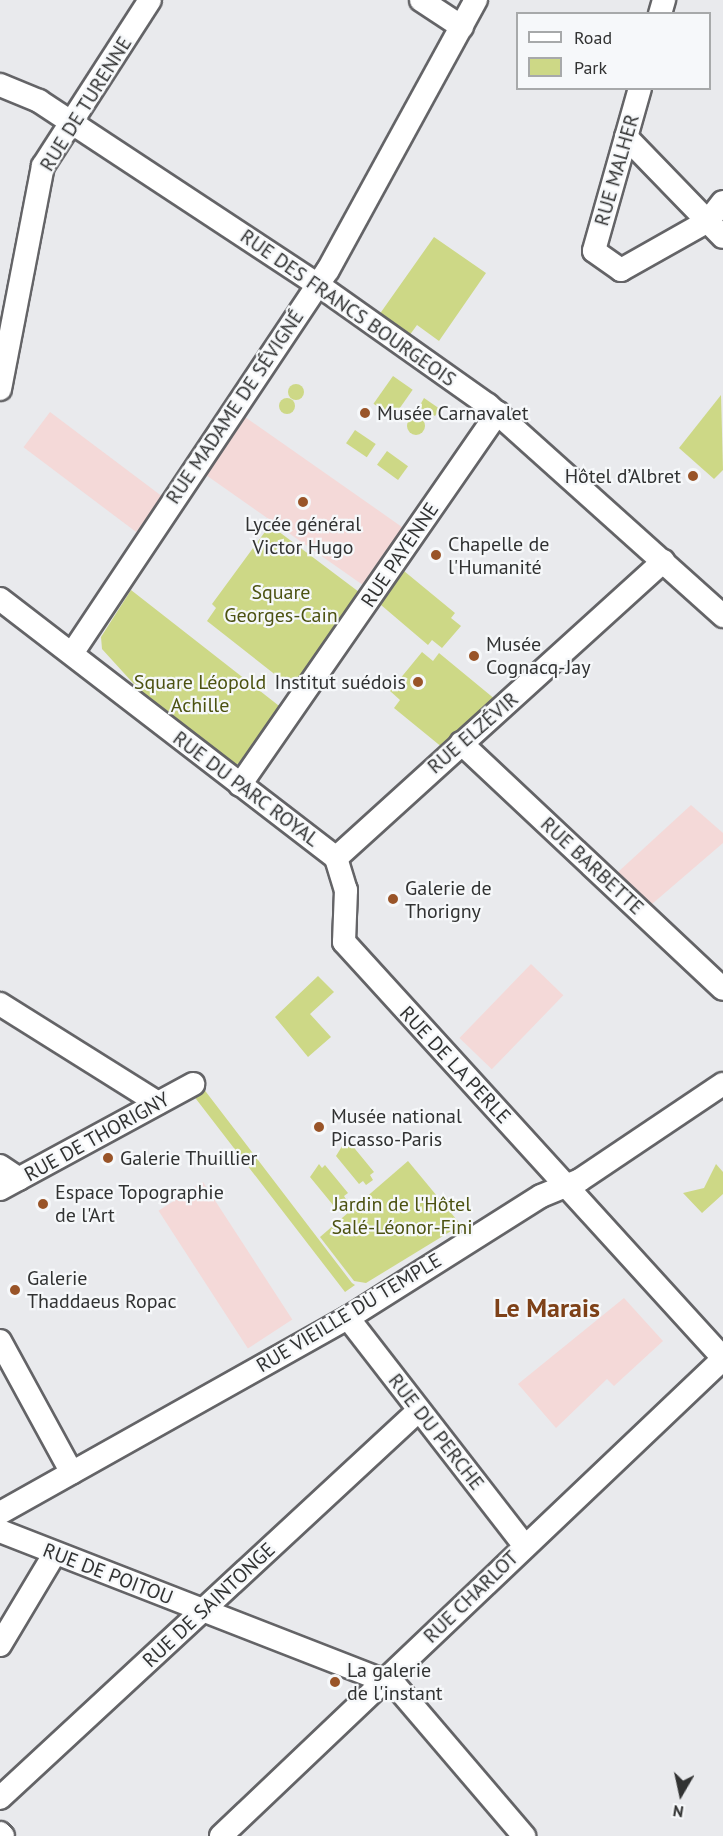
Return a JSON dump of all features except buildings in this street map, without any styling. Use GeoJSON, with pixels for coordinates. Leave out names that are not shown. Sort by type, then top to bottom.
{"type":"FeatureCollection","features":[{"type":"Feature","properties":{"kind":"street","name":"RUE DE TURENNE"},"geometry":{"type":"LineString","coordinates":[[0,389],[9,289],[43,166],[150,0]]}},
{"type":"Feature","properties":{"kind":"street"},"geometry":{"type":"LineString","coordinates":[[421,0],[462,27]]}},
{"type":"Feature","properties":{"kind":"street","name":"RUE MADAME DE SÉVIGNÉ"},"geometry":{"type":"LineString","coordinates":[[73,652],[317,284],[476,0]]}},
{"type":"Feature","properties":{"kind":"street","name":"RUE DES FRANCS BOURGEOIS"},"geometry":{"type":"LineString","coordinates":[[0,85],[39,101],[317,284],[498,413],[723,616]]}},
{"type":"Feature","properties":{"kind":"street","name":"RUE MALHER"},"geometry":{"type":"LineString","coordinates":[[639,90],[594,251],[621,270],[715,229]]}},
{"type":"Feature","properties":{"kind":"street"},"geometry":{"type":"LineString","coordinates":[[626,137],[715,229],[723,202]]}},
{"type":"Feature","properties":{"kind":"street","name":"RUE PAYENNE"},"geometry":{"type":"LineString","coordinates":[[240,785],[498,413]]}},
{"type":"Feature","properties":{"kind":"street","name":"RUE ELZÉVIR"},"geometry":{"type":"LineString","coordinates":[[336,858],[664,561]]}},
{"type":"Feature","properties":{"kind":"street","name":"RUE DU PARC ROYAL"},"geometry":{"type":"LineString","coordinates":[[0,599],[73,652],[336,858]]}},
{"type":"Feature","properties":{"kind":"street","name":"RUE BARBETTE"},"geometry":{"type":"LineString","coordinates":[[461,743],[723,989]]}},
{"type":"Feature","properties":{"kind":"street","name":"RUE DE LA PERLE"},"geometry":{"type":"LineString","coordinates":[[336,858],[346,890],[344,942],[723,1358]]}},
{"type":"Feature","properties":{"kind":"street"},"geometry":{"type":"LineString","coordinates":[[0,1004],[158,1103]]}},
{"type":"Feature","properties":{"kind":"street","name":"RUE DE THORIGNY"},"geometry":{"type":"LineString","coordinates":[[9,1184],[193,1084]]}},
{"type":"Feature","properties":{"kind":"street","name":"RUE VIEILLE DU TEMPLE"},"geometry":{"type":"LineString","coordinates":[[0,1513],[348,1318],[541,1196],[567,1186],[723,1084]]}},
{"type":"Feature","properties":{"kind":"street"},"geometry":{"type":"LineString","coordinates":[[0,1167],[9,1184]]}},
{"type":"Feature","properties":{"kind":"street","name":"RUE DU PERCHE"},"geometry":{"type":"LineString","coordinates":[[348,1318],[524,1545]]}},
{"type":"Feature","properties":{"kind":"street"},"geometry":{"type":"LineString","coordinates":[[0,1341],[72,1473]]}},
{"type":"Feature","properties":{"kind":"street","name":"RUE CHARLOT"},"geometry":{"type":"LineString","coordinates":[[221,1836],[524,1545],[723,1358]]}},
{"type":"Feature","properties":{"kind":"street","name":"RUE DE SAINTONGE"},"geometry":{"type":"LineString","coordinates":[[0,1798],[418,1411]]}},
{"type":"Feature","properties":{"kind":"street","name":"RUE DE POITOU"},"geometry":{"type":"LineString","coordinates":[[0,1531],[203,1611],[385,1679]]}},
{"type":"Feature","properties":{"kind":"street"},"geometry":{"type":"LineString","coordinates":[[0,1645],[55,1553]]}},
{"type":"Feature","properties":{"kind":"street"},"geometry":{"type":"LineString","coordinates":[[385,1679],[395,1685],[520,1834]]}},
{"type":"Feature","properties":{"kind":"shaded area"},"geometry":{"type":"Polygon","coordinates":[[[50,412],[163,497],[136,532],[24,447],[50,412]]]}},
{"type":"Feature","properties":{"kind":"shaded area","name":"Lycée général Victor Hugo"},"geometry":{"type":"Polygon","coordinates":[[[245,417],[402,527],[362,584],[205,474],[245,417]]]}},
{"type":"Feature","properties":{"kind":"shaded area"},"geometry":{"type":"Polygon","coordinates":[[[691,805],[723,833],[723,843],[652,904],[618,872],[691,805]]]}},
{"type":"Feature","properties":{"kind":"shaded area"},"geometry":{"type":"Polygon","coordinates":[[[531,964],[563,995],[492,1069],[459,1038],[531,964]]]}},
{"type":"Feature","properties":{"kind":"shaded area"},"geometry":{"type":"Polygon","coordinates":[[[203,1182],[292,1320],[248,1348],[159,1211],[203,1182]]]}},
{"type":"Feature","properties":{"kind":"shaded area"},"geometry":{"type":"Polygon","coordinates":[[[624,1298],[663,1341],[614,1386],[607,1379],[556,1428],[518,1384],[624,1298]]]}},
{"type":"Feature","properties":{"kind":"green space"},"geometry":{"type":"Polygon","coordinates":[[[434,237],[486,273],[439,341],[417,325],[409,336],[379,315],[434,237]]]}},
{"type":"Feature","properties":{"kind":"green space"},"geometry":{"type":"Polygon","coordinates":[[[393,376],[413,390],[393,418],[373,404],[393,376]]]}},
{"type":"Feature","properties":{"kind":"green space"},"geometry":{"type":"Polygon","coordinates":[[[296,384],[302,386],[304,392],[302,398],[296,400],[290,398],[288,392],[290,386],[296,384]]]}},
{"type":"Feature","properties":{"kind":"green space"},"geometry":{"type":"Polygon","coordinates":[[[721,395],[723,470],[714,479],[679,448],[721,395]]]}},
{"type":"Feature","properties":{"kind":"green space"},"geometry":{"type":"Polygon","coordinates":[[[287,398],[293,400],[295,406],[293,412],[287,414],[281,412],[279,406],[281,400],[287,398]]]}},
{"type":"Feature","properties":{"kind":"green space"},"geometry":{"type":"Polygon","coordinates":[[[424,398],[440,409],[435,416],[419,407],[424,398]]]}},
{"type":"Feature","properties":{"kind":"green space"},"geometry":{"type":"Polygon","coordinates":[[[416,417],[422,420],[425,426],[422,432],[416,435],[410,432],[407,426],[410,420],[416,417]]]}},
{"type":"Feature","properties":{"kind":"green space"},"geometry":{"type":"Polygon","coordinates":[[[355,430],[376,444],[367,457],[346,443],[355,430]]]}},
{"type":"Feature","properties":{"kind":"green space"},"geometry":{"type":"Polygon","coordinates":[[[387,451],[408,466],[398,480],[377,465],[387,451]]]}},
{"type":"Feature","properties":{"kind":"green space","name":"Square Georges-Cain"},"geometry":{"type":"Polygon","coordinates":[[[270,525],[359,592],[295,683],[296,691],[207,621],[216,608],[212,604],[270,525]]]}},
{"type":"Feature","properties":{"kind":"green space"},"geometry":{"type":"Polygon","coordinates":[[[404,571],[455,613],[451,618],[461,626],[442,648],[432,640],[428,645],[381,605],[404,571]]]}},
{"type":"Feature","properties":{"kind":"green space","name":"Square Léopold Achille"},"geometry":{"type":"Polygon","coordinates":[[[131,590],[283,709],[276,711],[241,763],[228,766],[163,716],[102,649],[101,637],[131,590]]]}},
{"type":"Feature","properties":{"kind":"green space"},"geometry":{"type":"Polygon","coordinates":[[[422,652],[433,661],[439,653],[496,700],[443,748],[394,708],[400,700],[390,691],[422,652]]]}},
{"type":"Feature","properties":{"kind":"green space"},"geometry":{"type":"Polygon","coordinates":[[[318,976],[334,992],[310,1014],[331,1037],[308,1057],[275,1017],[318,976]]]}},
{"type":"Feature","properties":{"kind":"green space"},"geometry":{"type":"Polygon","coordinates":[[[203,1088],[355,1285],[345,1292],[193,1095],[203,1088]]]}},
{"type":"Feature","properties":{"kind":"green space"},"geometry":{"type":"Polygon","coordinates":[[[344,1143],[347,1147],[351,1144],[374,1172],[370,1175],[373,1180],[366,1185],[363,1181],[359,1184],[336,1156],[344,1143]]]}},
{"type":"Feature","properties":{"kind":"green space","name":"Jardin de l'Hôtel Salé-Léonor-Fini"},"geometry":{"type":"Polygon","coordinates":[[[408,1161],[461,1225],[366,1283],[354,1281],[320,1237],[408,1161]]]}},
{"type":"Feature","properties":{"kind":"green space"},"geometry":{"type":"Polygon","coordinates":[[[319,1164],[322,1168],[325,1165],[348,1193],[344,1196],[347,1201],[340,1206],[337,1202],[333,1205],[310,1177],[319,1164]]]}},
{"type":"Feature","properties":{"kind":"green space"},"geometry":{"type":"Polygon","coordinates":[[[716,1164],[723,1172],[723,1194],[702,1213],[683,1193],[704,1188],[716,1164]]]}},
{"type":"Feature","properties":{"kind":"place","name":"Musée Carnavalet"},"geometry":{"type":"Point","coordinates":[365,413]}},
{"type":"Feature","properties":{"kind":"place","name":"Hôtel d’Albret"},"geometry":{"type":"Point","coordinates":[693,476]}},
{"type":"Feature","properties":{"kind":"place","name":"Lycée général Victor Hugo"},"geometry":{"type":"Point","coordinates":[303,502]}},
{"type":"Feature","properties":{"kind":"place","name":"Chapelle de l'Humanité"},"geometry":{"type":"Point","coordinates":[436,555]}},
{"type":"Feature","properties":{"kind":"place","name":"Musée Cognacq-Jay"},"geometry":{"type":"Point","coordinates":[474,656]}},
{"type":"Feature","properties":{"kind":"place","name":"Institut suédois"},"geometry":{"type":"Point","coordinates":[418,682]}},
{"type":"Feature","properties":{"kind":"place","name":"Galerie de Thorigny"},"geometry":{"type":"Point","coordinates":[393,899]}},
{"type":"Feature","properties":{"kind":"place","name":"Musée national Picasso-Paris"},"geometry":{"type":"Point","coordinates":[319,1127]}},
{"type":"Feature","properties":{"kind":"place","name":"Galerie Thuillier"},"geometry":{"type":"Point","coordinates":[108,1158]}},
{"type":"Feature","properties":{"kind":"place","name":"Espace Topographie de l'Art"},"geometry":{"type":"Point","coordinates":[43,1204]}},
{"type":"Feature","properties":{"kind":"place","name":"Galerie Thaddaeus Ropac"},"geometry":{"type":"Point","coordinates":[15,1290]}},
{"type":"Feature","properties":{"kind":"place","name":"La galerie de l'instant"},"geometry":{"type":"Point","coordinates":[335,1682]}},
{"type":"Feature","properties":{"kind":"district","name":"Le Marais"},"geometry":{"type":"Point","coordinates":[547,1308]}}]}
